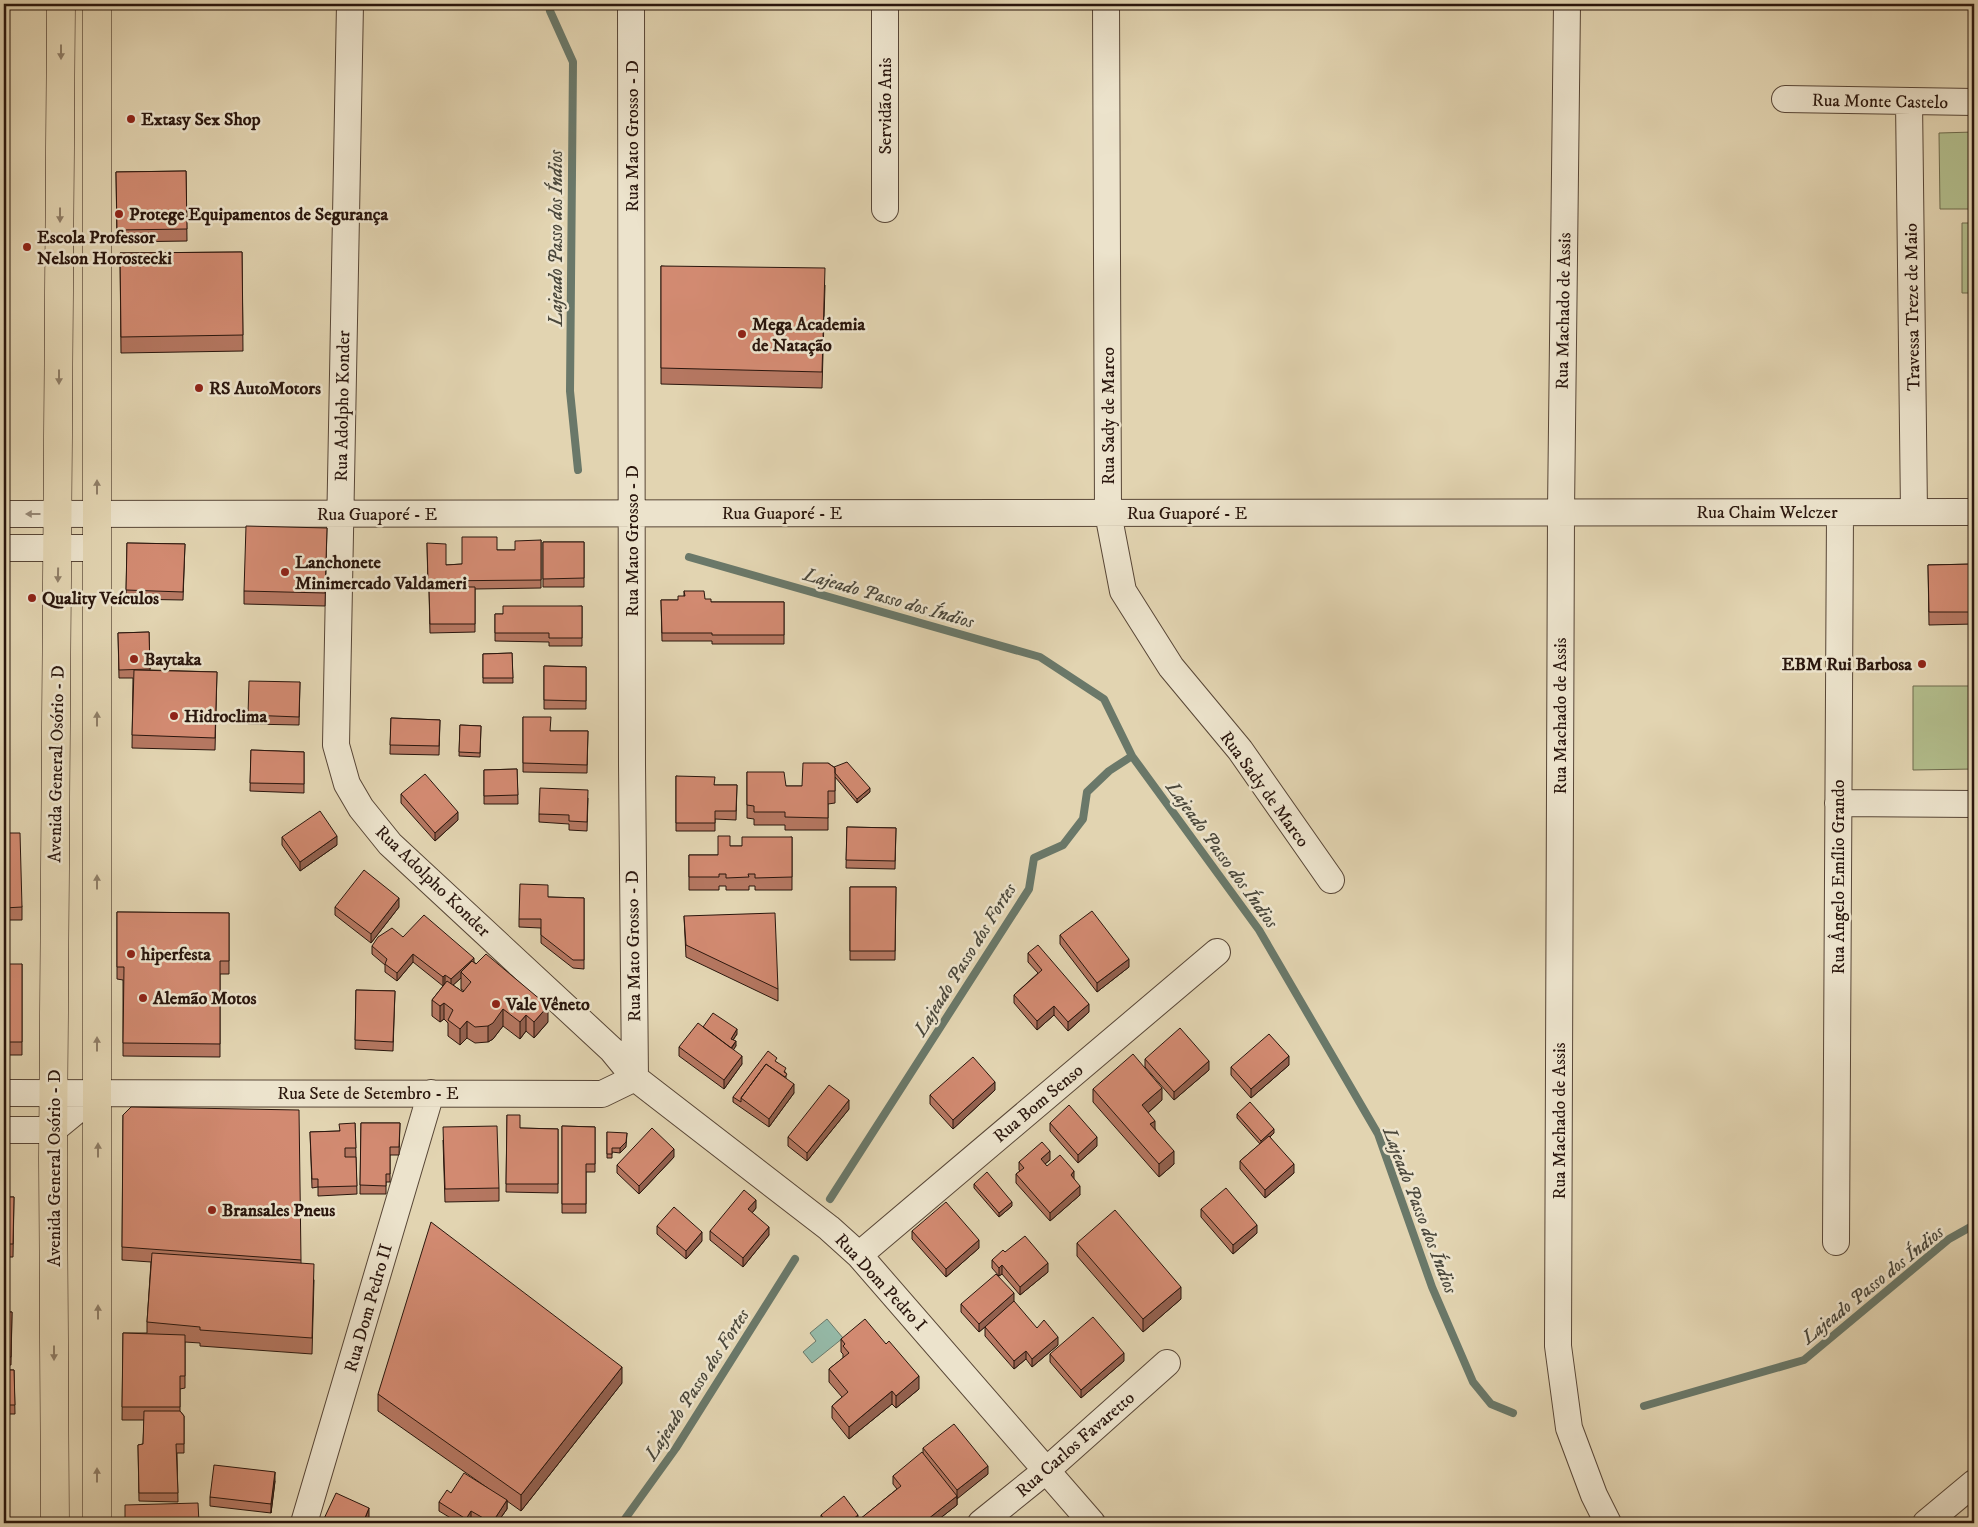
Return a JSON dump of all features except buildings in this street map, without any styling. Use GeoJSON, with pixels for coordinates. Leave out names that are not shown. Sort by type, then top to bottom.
{"type":"FeatureCollection","features":[{"type":"Feature","properties":{"kind":"main road","name":"Avenida General Osório - D"},"geometry":{"type":"LineString","coordinates":[[55,1523],[53,1093],[59,514],[61,4]]}},
{"type":"Feature","properties":{"kind":"main road"},"geometry":{"type":"LineString","coordinates":[[97,4],[97,1523]]}},
{"type":"Feature","properties":{"kind":"street","name":"Rua Adolpho Konder"},"geometry":{"type":"LineString","coordinates":[[350,4],[336,745],[347,784],[361,808],[390,844],[612,1050],[635,1078]]}},
{"type":"Feature","properties":{"kind":"street","name":"Rua Mato Grosso - D"},"geometry":{"type":"LineString","coordinates":[[631,4],[635,1078]]}},
{"type":"Feature","properties":{"kind":"street","name":"Servidão Anis"},"geometry":{"type":"LineString","coordinates":[[885,4],[885,209]]}},
{"type":"Feature","properties":{"kind":"street","name":"Rua Sady de Marco"},"geometry":{"type":"LineString","coordinates":[[1106,4],[1108,513],[1123,590],[1171,667],[1240,750],[1331,880]]}},
{"type":"Feature","properties":{"kind":"street","name":"Rua Machado de Assis"},"geometry":{"type":"LineString","coordinates":[[1567,4],[1561,511],[1558,1346],[1569,1428],[1594,1495],[1608,1523]]}},
{"type":"Feature","properties":{"kind":"street","name":"Rua Monte Castelo"},"geometry":{"type":"LineString","coordinates":[[1785,99],[1974,102]]}},
{"type":"Feature","properties":{"kind":"street","name":"Travessa Treze de Maio"},"geometry":{"type":"LineString","coordinates":[[1909,101],[1914,512]]}},
{"type":"Feature","properties":{"kind":"street","name":"Rua Guaporé - E"},"geometry":{"type":"LineString","coordinates":[[4,514],[1561,511]]}},
{"type":"Feature","properties":{"kind":"street","name":"Rua Chaim Welczer"},"geometry":{"type":"LineString","coordinates":[[1561,511],[1974,512]]}},
{"type":"Feature","properties":{"kind":"street","name":"Rua Ângelo Emílio Grando"},"geometry":{"type":"LineString","coordinates":[[1836,1242],[1840,512]]}},
{"type":"Feature","properties":{"kind":"street"},"geometry":{"type":"LineString","coordinates":[[4,548],[97,548]]}},
{"type":"Feature","properties":{"kind":"street"},"geometry":{"type":"LineString","coordinates":[[1838,803],[1974,804]]}},
{"type":"Feature","properties":{"kind":"street","name":"Rua Bom Senso"},"geometry":{"type":"LineString","coordinates":[[859,1255],[1217,952]]}},
{"type":"Feature","properties":{"kind":"street","name":"Rua Sete de Setembro - E"},"geometry":{"type":"LineString","coordinates":[[4,1093],[602,1094],[635,1078]]}},
{"type":"Feature","properties":{"kind":"street","name":"Rua Dom Pedro I"},"geometry":{"type":"LineString","coordinates":[[635,1078],[829,1228],[859,1255],[1048,1469],[1092,1523]]}},
{"type":"Feature","properties":{"kind":"street"},"geometry":{"type":"LineString","coordinates":[[4,1130],[53,1130],[98,1093]]}},
{"type":"Feature","properties":{"kind":"street","name":"Rua Dom Pedro II"},"geometry":{"type":"LineString","coordinates":[[304,1523],[431,1093]]}},
{"type":"Feature","properties":{"kind":"street","name":"Rua Carlos Favaretto"},"geometry":{"type":"LineString","coordinates":[[981,1523],[1048,1469],[1167,1363]]}},
{"type":"Feature","properties":{"kind":"street"},"geometry":{"type":"LineString","coordinates":[[1926,1523],[1974,1483]]}},
{"type":"Feature","properties":{"kind":"shaded area"},"geometry":{"type":"Polygon","coordinates":[[[1974,132],[1974,209],[1940,209],[1939,133],[1974,132]]]}},
{"type":"Feature","properties":{"kind":"shaded area"},"geometry":{"type":"Polygon","coordinates":[[[1962,223],[1974,223],[1974,293],[1962,293],[1962,223]]]}},
{"type":"Feature","properties":{"kind":"shaded area"},"geometry":{"type":"Polygon","coordinates":[[[1913,686],[1974,686],[1974,769],[1913,770],[1913,686]]]}},
{"type":"Feature","properties":{"kind":"shaded area"},"geometry":{"type":"Polygon","coordinates":[[[827,1319],[843,1338],[812,1363],[803,1352],[816,1341],[810,1333],[827,1319]]]}},
{"type":"Feature","properties":{"kind":"waterway","name":"Lajeado Passo dos Índios"},"geometry":{"type":"LineString","coordinates":[[550,11],[573,62],[570,391],[578,470]]}},
{"type":"Feature","properties":{"kind":"waterway","name":"Lajeado Passo dos Índios"},"geometry":{"type":"LineString","coordinates":[[689,557],[1040,657],[1104,699],[1132,756],[1259,930],[1378,1134],[1432,1287],[1473,1382],[1491,1404],[1513,1413]]}},
{"type":"Feature","properties":{"kind":"waterway","name":"Lajeado Passo dos Fortes"},"geometry":{"type":"LineString","coordinates":[[830,1199],[1029,889],[1034,858],[1063,845],[1083,819],[1087,792],[1109,771],[1132,756]]}},
{"type":"Feature","properties":{"kind":"waterway","name":"Lajeado Passo dos Índios"},"geometry":{"type":"LineString","coordinates":[[1644,1406],[1804,1360],[1949,1239],[1974,1225]]}},
{"type":"Feature","properties":{"kind":"waterway","name":"Lajeado Passo dos Fortes"},"geometry":{"type":"LineString","coordinates":[[622,1523],[676,1448],[795,1259]]}},
{"type":"Feature","properties":{"kind":"place","name":"Extasy Sex Shop"},"geometry":{"type":"Point","coordinates":[131,119]}},
{"type":"Feature","properties":{"kind":"place","name":"Protege Equipamentos de Segurança"},"geometry":{"type":"Point","coordinates":[119,214]}},
{"type":"Feature","properties":{"kind":"place","name":"Escola Professor Nelson Horostecki"},"geometry":{"type":"Point","coordinates":[27,247]}},
{"type":"Feature","properties":{"kind":"place","name":"Mega Academia de Natação"},"geometry":{"type":"Point","coordinates":[742,334]}},
{"type":"Feature","properties":{"kind":"place","name":"RS AutoMotors"},"geometry":{"type":"Point","coordinates":[199,388]}},
{"type":"Feature","properties":{"kind":"place","name":"Lanchonete Minimercado Valdameri"},"geometry":{"type":"Point","coordinates":[285,572]}},
{"type":"Feature","properties":{"kind":"place","name":"Quality Veículos"},"geometry":{"type":"Point","coordinates":[32,598]}},
{"type":"Feature","properties":{"kind":"place","name":"Baytaka"},"geometry":{"type":"Point","coordinates":[134,659]}},
{"type":"Feature","properties":{"kind":"place","name":"EBM Rui Barbosa"},"geometry":{"type":"Point","coordinates":[1922,664]}},
{"type":"Feature","properties":{"kind":"place","name":"Hidroclima"},"geometry":{"type":"Point","coordinates":[174,716]}},
{"type":"Feature","properties":{"kind":"place","name":"hiperfesta"},"geometry":{"type":"Point","coordinates":[131,954]}},
{"type":"Feature","properties":{"kind":"place","name":"Alemão Motos"},"geometry":{"type":"Point","coordinates":[143,998]}},
{"type":"Feature","properties":{"kind":"place","name":"Vale Vêneto"},"geometry":{"type":"Point","coordinates":[496,1004]}},
{"type":"Feature","properties":{"kind":"place","name":"Bransales Pneus"},"geometry":{"type":"Point","coordinates":[212,1210]}}]}
